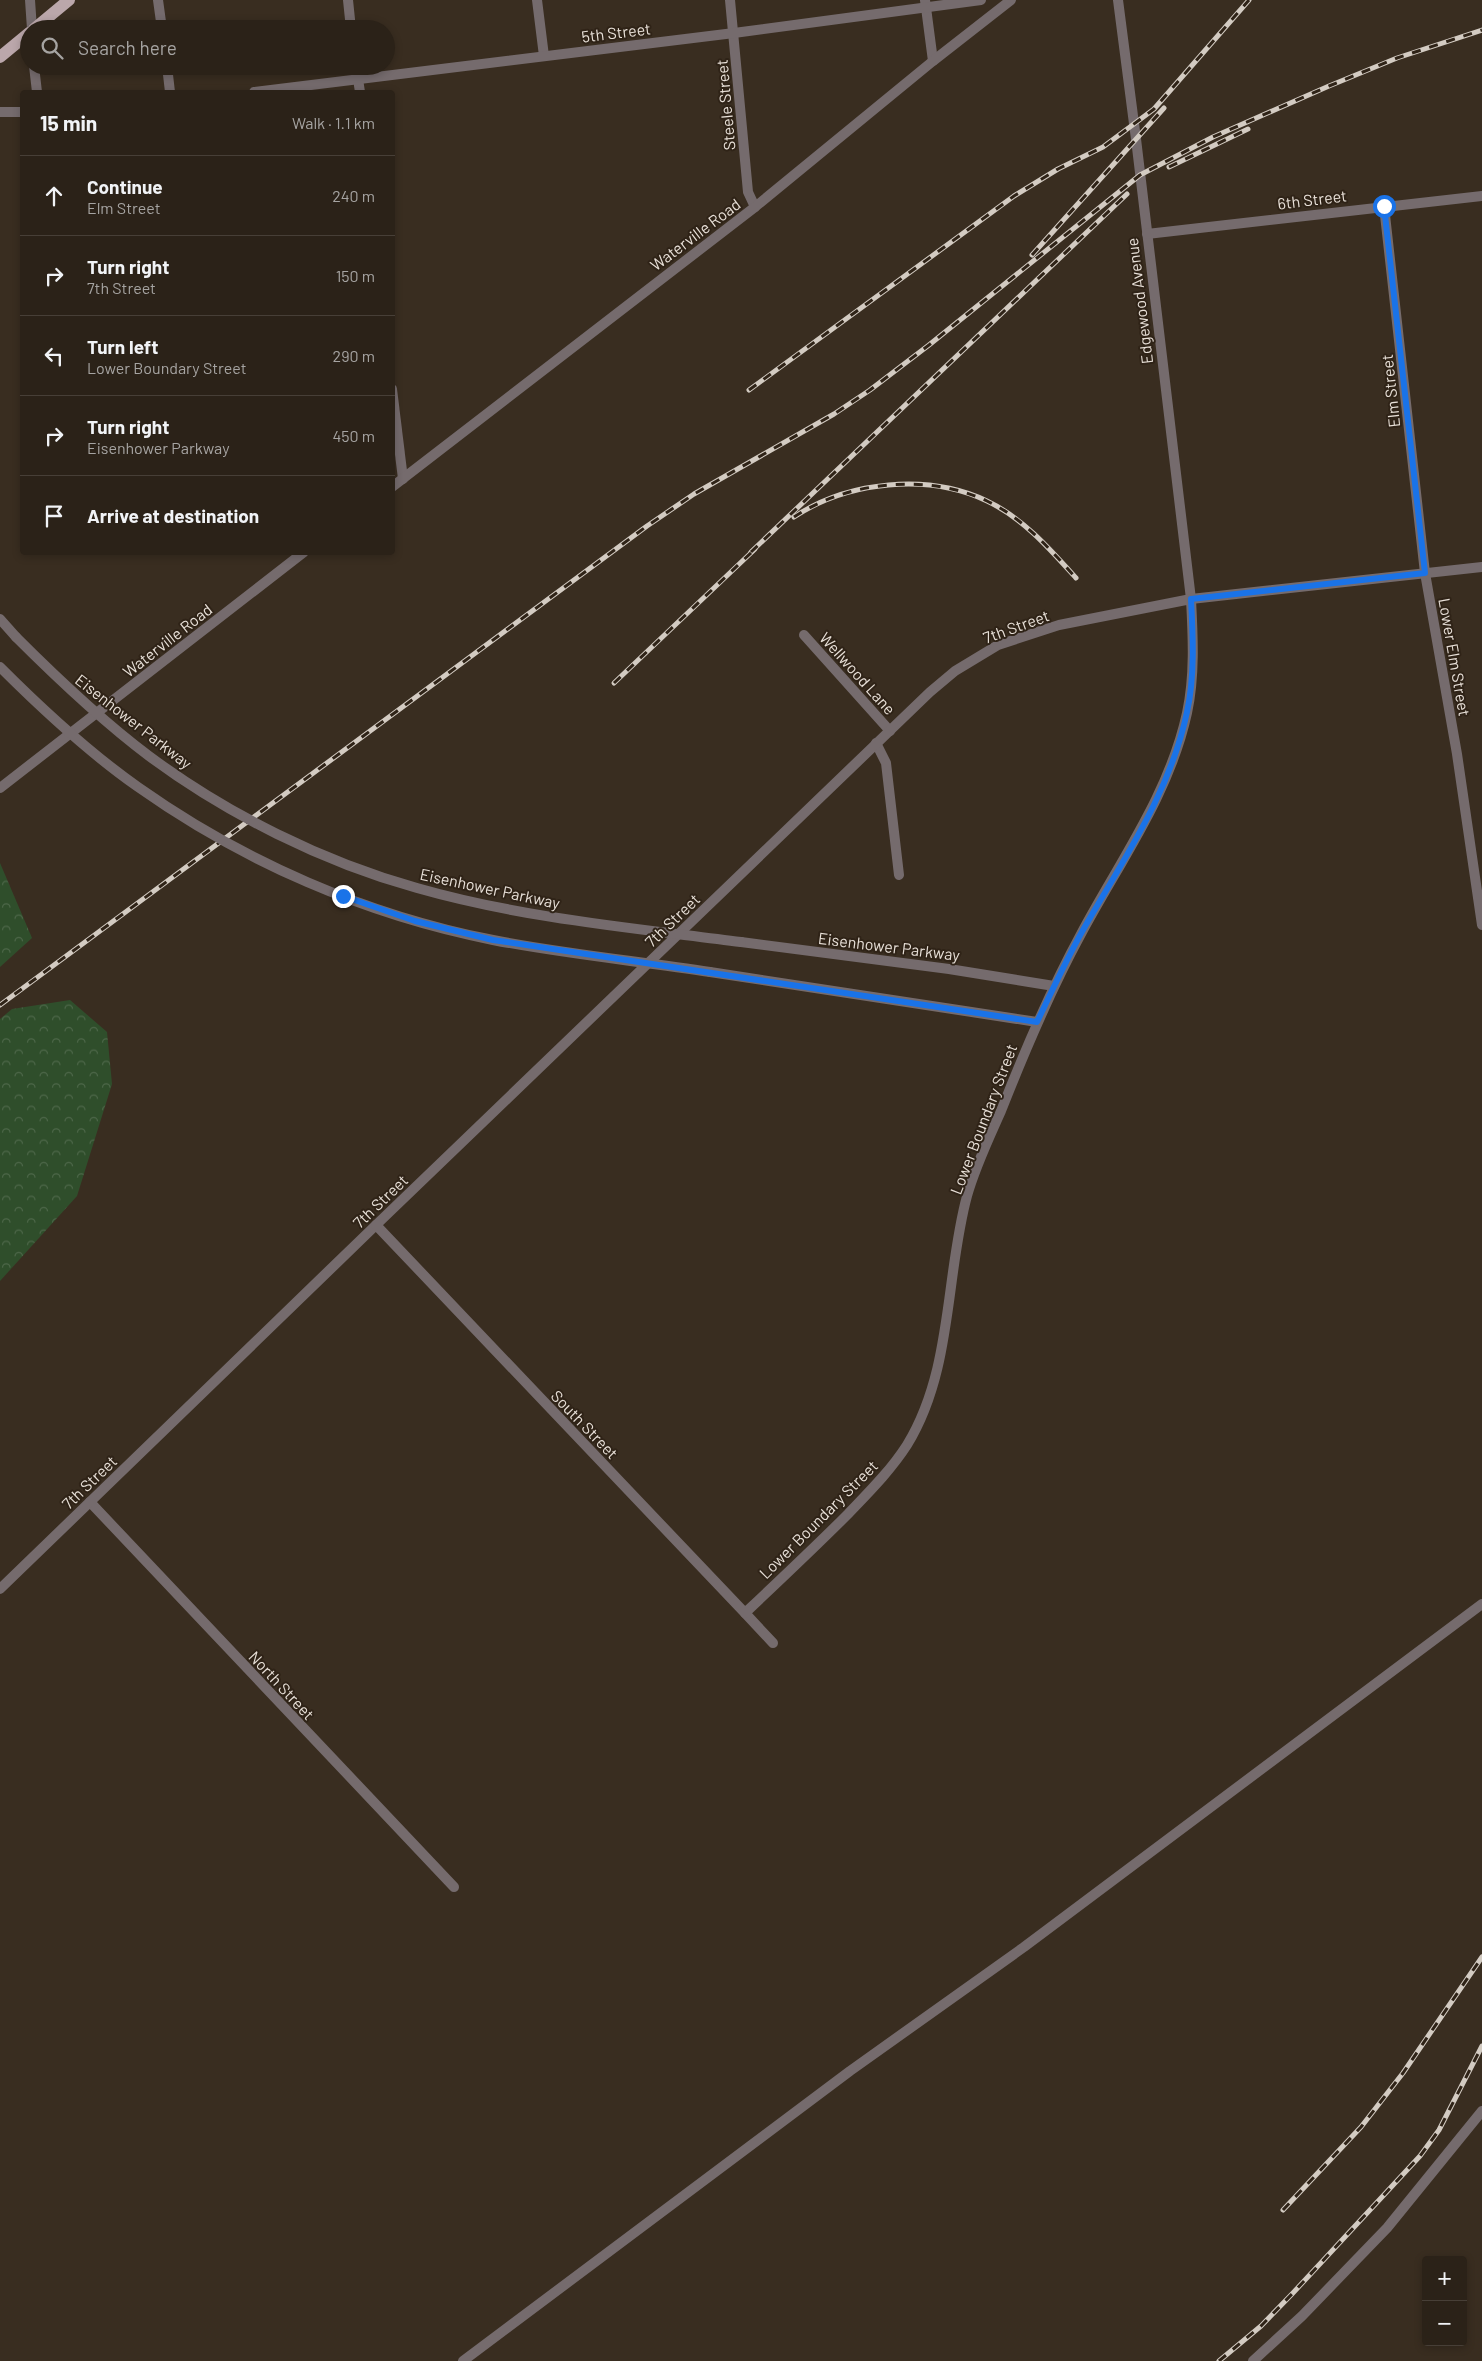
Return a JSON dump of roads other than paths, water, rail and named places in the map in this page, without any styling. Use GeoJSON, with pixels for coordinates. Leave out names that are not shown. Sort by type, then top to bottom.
{"type":"FeatureCollection","features":[{"type":"Feature","properties":{"kind":"main road"},"geometry":{"type":"LineString","coordinates":[[44,20],[69,0]]}},
{"type":"Feature","properties":{"kind":"main road"},"geometry":{"type":"LineString","coordinates":[[0,58],[20,41]]}},
{"type":"Feature","properties":{"kind":"street"},"geometry":{"type":"LineString","coordinates":[[30,0],[32,20]]}},
{"type":"Feature","properties":{"kind":"street"},"geometry":{"type":"LineString","coordinates":[[158,0],[161,20]]}},
{"type":"Feature","properties":{"kind":"street"},"geometry":{"type":"LineString","coordinates":[[348,0],[350,20]]}},
{"type":"Feature","properties":{"kind":"street"},"geometry":{"type":"LineString","coordinates":[[537,0],[544,56]]}},
{"type":"Feature","properties":{"kind":"street","name":"Steele Street"},"geometry":{"type":"LineString","coordinates":[[730,0],[748,192],[755,207]]}},
{"type":"Feature","properties":{"kind":"street","name":"5th Street"},"geometry":{"type":"LineString","coordinates":[[271,90],[734,33],[926,4],[981,0]]}},
{"type":"Feature","properties":{"kind":"street","name":"Waterville Road"},"geometry":{"type":"LineString","coordinates":[[395,485],[755,207],[932,61],[1011,0]]}},
{"type":"Feature","properties":{"kind":"street","name":"Edgewood Avenue"},"geometry":{"type":"LineString","coordinates":[[1118,0],[1191,599]]}},
{"type":"Feature","properties":{"kind":"street"},"geometry":{"type":"LineString","coordinates":[[926,4],[932,61]]}},
{"type":"Feature","properties":{"kind":"street"},"geometry":{"type":"LineString","coordinates":[[35,75],[37,90]]}},
{"type":"Feature","properties":{"kind":"street"},"geometry":{"type":"LineString","coordinates":[[168,75],[170,90]]}},
{"type":"Feature","properties":{"kind":"street"},"geometry":{"type":"LineString","coordinates":[[357,75],[360,90]]}},
{"type":"Feature","properties":{"kind":"street"},"geometry":{"type":"LineString","coordinates":[[0,112],[20,112]]}},
{"type":"Feature","properties":{"kind":"street","name":"6th Street"},"geometry":{"type":"LineString","coordinates":[[1147,234],[1482,196]]}},
{"type":"Feature","properties":{"kind":"street","name":"Elm Street"},"geometry":{"type":"LineString","coordinates":[[1384,206],[1425,573]]}},
{"type":"Feature","properties":{"kind":"street"},"geometry":{"type":"LineString","coordinates":[[395,414],[403,479]]}},
{"type":"Feature","properties":{"kind":"street","name":"Waterville Road"},"geometry":{"type":"LineString","coordinates":[[0,788],[300,555]]}},
{"type":"Feature","properties":{"kind":"street","name":"7th Street"},"geometry":{"type":"LineString","coordinates":[[0,1589],[876,744],[955,671],[998,645],[1059,625],[1191,599],[1482,567]]}},
{"type":"Feature","properties":{"kind":"street","name":"Lower Elm Street"},"geometry":{"type":"LineString","coordinates":[[1425,573],[1457,754],[1482,925]]}},
{"type":"Feature","properties":{"kind":"street","name":"Lower Boundary Street"},"geometry":{"type":"LineString","coordinates":[[744,1613],[808,1554],[869,1492],[907,1444],[924,1410],[936,1370],[967,1195],[1037,1022],[1054,986],[1083,931],[1140,834],[1168,774],[1187,712],[1192,675],[1193,633],[1191,599]]}},
{"type":"Feature","properties":{"kind":"street","name":"Eisenhower Parkway"},"geometry":{"type":"LineString","coordinates":[[0,619],[16,637],[84,702],[149,756],[236,811],[318,852],[415,888],[495,907],[554,918],[949,969],[1054,986]]}},
{"type":"Feature","properties":{"kind":"street","name":"Wellwood Lane"},"geometry":{"type":"LineString","coordinates":[[804,635],[890,731]]}},
{"type":"Feature","properties":{"kind":"street"},"geometry":{"type":"LineString","coordinates":[[0,667],[43,710],[91,752],[138,787],[227,843],[304,881],[377,909],[476,936],[533,947],[1037,1022]]}},
{"type":"Feature","properties":{"kind":"street"},"geometry":{"type":"LineString","coordinates":[[876,744],[886,763],[899,875]]}},
{"type":"Feature","properties":{"kind":"street","name":"South Street"},"geometry":{"type":"LineString","coordinates":[[376,1225],[773,1643]]}},
{"type":"Feature","properties":{"kind":"street","name":"North Street"},"geometry":{"type":"LineString","coordinates":[[90,1502],[454,1887]]}},
{"type":"Feature","properties":{"kind":"street"},"geometry":{"type":"LineString","coordinates":[[463,2361],[850,2070],[1024,1947],[1482,1604]]}},
{"type":"Feature","properties":{"kind":"street"},"geometry":{"type":"LineString","coordinates":[[1253,2361],[1302,2316],[1387,2228],[1482,2111]]}},
{"type":"Feature","properties":{"kind":"railway"},"geometry":{"type":"LineString","coordinates":[[749,390],[1014,196],[1058,169],[1103,147],[1154,109],[1249,0]]}},
{"type":"Feature","properties":{"kind":"railway"},"geometry":{"type":"LineString","coordinates":[[0,1005],[647,526],[694,494],[834,414],[870,390],[929,345],[1140,175],[1213,137],[1329,86],[1397,58],[1482,30]]}},
{"type":"Feature","properties":{"kind":"railway"},"geometry":{"type":"LineString","coordinates":[[1032,255],[1164,108]]}},
{"type":"Feature","properties":{"kind":"railway"},"geometry":{"type":"LineString","coordinates":[[1169,167],[1248,129]]}},
{"type":"Feature","properties":{"kind":"railway"},"geometry":{"type":"LineString","coordinates":[[751,552],[1127,194]]}},
{"type":"Feature","properties":{"kind":"railway"},"geometry":{"type":"LineString","coordinates":[[794,517],[815,505],[839,495],[889,485],[914,484],[964,492],[1000,508],[1024,525],[1076,578]]}},
{"type":"Feature","properties":{"kind":"railway"},"geometry":{"type":"LineString","coordinates":[[614,683],[755,549]]}},
{"type":"Feature","properties":{"kind":"railway"},"geometry":{"type":"LineString","coordinates":[[1283,2210],[1361,2127],[1403,2073],[1482,1957]]}},
{"type":"Feature","properties":{"kind":"railway"},"geometry":{"type":"LineString","coordinates":[[1219,2361],[1261,2326],[1420,2156],[1439,2130],[1482,2046]]}}]}
